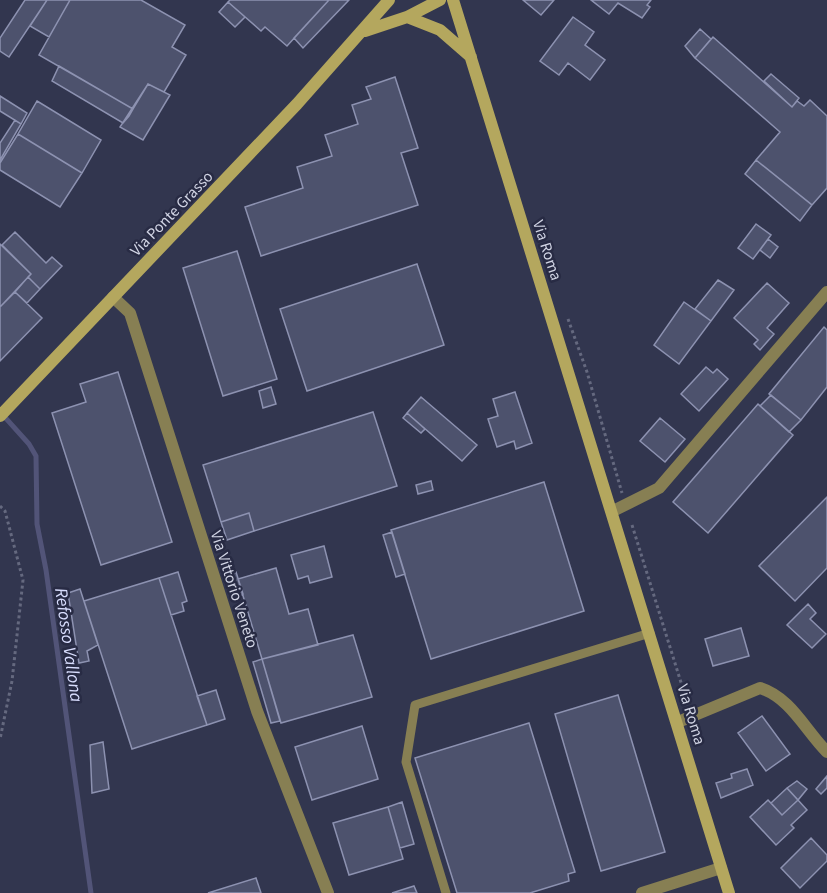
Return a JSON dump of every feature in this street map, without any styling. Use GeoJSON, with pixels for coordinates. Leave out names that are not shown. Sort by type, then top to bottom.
{"type":"FeatureCollection","features":[{"type":"Feature","properties":{"kind":"main road","name":"Via Ponte Grasso"},"geometry":{"type":"LineString","coordinates":[[0,416],[364,31],[389,0]]}},
{"type":"Feature","properties":{"kind":"main road","name":"Via Ponte Grasso"},"geometry":{"type":"LineString","coordinates":[[364,31],[407,17],[440,0]]}},
{"type":"Feature","properties":{"kind":"main road","name":"Via Roma"},"geometry":{"type":"LineString","coordinates":[[453,0],[613,511],[729,893]]}},
{"type":"Feature","properties":{"kind":"main road"},"geometry":{"type":"LineString","coordinates":[[407,17],[440,30],[472,57]]}},
{"type":"Feature","properties":{"kind":"street"},"geometry":{"type":"LineString","coordinates":[[613,511],[659,488],[827,292]]}},
{"type":"Feature","properties":{"kind":"street","name":"Via Vittorio Veneto"},"geometry":{"type":"LineString","coordinates":[[113,297],[130,313],[257,711],[328,893]]}},
{"type":"Feature","properties":{"kind":"street"},"geometry":{"type":"LineString","coordinates":[[678,722],[760,688],[774,693],[785,701],[827,752]]}},
{"type":"Feature","properties":{"kind":"street"},"geometry":{"type":"LineString","coordinates":[[642,893],[721,868]]}},
{"type":"Feature","properties":{"kind":"lane"},"geometry":{"type":"LineString","coordinates":[[446,893],[406,762],[415,705],[650,633]]}},
{"type":"Feature","properties":{"kind":"path"},"geometry":{"type":"LineString","coordinates":[[0,506],[5,511],[23,580],[12,681],[0,739]]}},
{"type":"Feature","properties":{"kind":"building"},"geometry":{"type":"Polygon","coordinates":[[[25,0],[47,0],[9,57],[0,51],[0,38],[25,0]]]}},
{"type":"Feature","properties":{"kind":"building"},"geometry":{"type":"Polygon","coordinates":[[[47,0],[70,0],[49,37],[30,26],[47,0]]]}},
{"type":"Feature","properties":{"kind":"building"},"geometry":{"type":"Polygon","coordinates":[[[70,0],[141,0],[185,25],[172,47],[186,55],[164,92],[148,84],[133,109],[39,55],[70,0]]]}},
{"type":"Feature","properties":{"kind":"building"},"geometry":{"type":"Polygon","coordinates":[[[230,0],[329,0],[287,46],[265,27],[261,31],[228,2],[230,0]]]}},
{"type":"Feature","properties":{"kind":"building"},"geometry":{"type":"Polygon","coordinates":[[[329,0],[349,0],[303,48],[294,38],[329,0]]]}},
{"type":"Feature","properties":{"kind":"building"},"geometry":{"type":"Polygon","coordinates":[[[523,0],[554,0],[541,15],[523,0]]]}},
{"type":"Feature","properties":{"kind":"building"},"geometry":{"type":"Polygon","coordinates":[[[591,0],[651,0],[647,5],[650,7],[642,18],[618,3],[609,14],[591,0]]]}},
{"type":"Feature","properties":{"kind":"building"},"geometry":{"type":"Polygon","coordinates":[[[228,2],[245,17],[235,27],[219,12],[228,2]]]}},
{"type":"Feature","properties":{"kind":"building"},"geometry":{"type":"Polygon","coordinates":[[[573,17],[594,32],[585,45],[605,60],[590,80],[568,63],[559,75],[540,61],[573,17]]]}},
{"type":"Feature","properties":{"kind":"building"},"geometry":{"type":"Polygon","coordinates":[[[700,29],[711,39],[695,58],[685,46],[700,29]]]}},
{"type":"Feature","properties":{"kind":"building"},"geometry":{"type":"Polygon","coordinates":[[[713,37],[792,107],[797,101],[804,106],[810,100],[827,116],[827,188],[812,205],[756,160],[780,132],[695,58],[713,37]]]}},
{"type":"Feature","properties":{"kind":"building"},"geometry":{"type":"Polygon","coordinates":[[[59,66],[133,109],[129,116],[123,123],[52,81],[59,66]]]}},
{"type":"Feature","properties":{"kind":"building"},"geometry":{"type":"Polygon","coordinates":[[[771,74],[799,98],[792,107],[764,81],[771,74]]]}},
{"type":"Feature","properties":{"kind":"building"},"geometry":{"type":"Polygon","coordinates":[[[395,77],[418,148],[401,153],[418,205],[261,256],[245,207],[303,188],[297,167],[332,156],[325,135],[358,124],[352,105],[371,99],[366,87],[395,77]]]}},
{"type":"Feature","properties":{"kind":"building"},"geometry":{"type":"Polygon","coordinates":[[[148,84],[170,95],[143,140],[120,127],[148,84]]]}},
{"type":"Feature","properties":{"kind":"building"},"geometry":{"type":"Polygon","coordinates":[[[0,96],[27,113],[21,124],[0,111],[0,96]]]}},
{"type":"Feature","properties":{"kind":"building"},"geometry":{"type":"Polygon","coordinates":[[[37,101],[101,140],[82,173],[18,134],[37,101]]]}},
{"type":"Feature","properties":{"kind":"building"},"geometry":{"type":"Polygon","coordinates":[[[15,120],[21,124],[0,160],[0,143],[15,120]]]}},
{"type":"Feature","properties":{"kind":"building"},"geometry":{"type":"Polygon","coordinates":[[[18,134],[82,173],[60,207],[0,170],[0,163],[18,134]]]}},
{"type":"Feature","properties":{"kind":"building"},"geometry":{"type":"Polygon","coordinates":[[[756,160],[812,205],[800,221],[745,174],[756,160]]]}},
{"type":"Feature","properties":{"kind":"building"},"geometry":{"type":"Polygon","coordinates":[[[756,224],[771,235],[753,259],[738,248],[756,224]]]}},
{"type":"Feature","properties":{"kind":"building"},"geometry":{"type":"Polygon","coordinates":[[[15,232],[46,263],[52,257],[62,266],[40,289],[28,277],[31,274],[2,245],[15,232]]]}},
{"type":"Feature","properties":{"kind":"building"},"geometry":{"type":"Polygon","coordinates":[[[768,239],[778,247],[770,258],[760,250],[768,239]]]}},
{"type":"Feature","properties":{"kind":"building"},"geometry":{"type":"Polygon","coordinates":[[[0,244],[31,274],[0,307],[0,244]]]}},
{"type":"Feature","properties":{"kind":"building"},"geometry":{"type":"Polygon","coordinates":[[[237,251],[277,379],[223,396],[183,268],[237,251]]]}},
{"type":"Feature","properties":{"kind":"building"},"geometry":{"type":"Polygon","coordinates":[[[417,264],[444,345],[307,391],[280,309],[417,264]]]}},
{"type":"Feature","properties":{"kind":"building"},"geometry":{"type":"Polygon","coordinates":[[[28,277],[40,289],[27,303],[15,292],[28,277]]]}},
{"type":"Feature","properties":{"kind":"building"},"geometry":{"type":"Polygon","coordinates":[[[718,280],[734,290],[711,321],[695,309],[718,280]]]}},
{"type":"Feature","properties":{"kind":"building"},"geometry":{"type":"Polygon","coordinates":[[[767,283],[789,303],[767,328],[774,334],[760,350],[754,344],[758,340],[734,318],[767,283]]]}},
{"type":"Feature","properties":{"kind":"building"},"geometry":{"type":"Polygon","coordinates":[[[15,292],[42,318],[0,361],[0,307],[15,292]]]}},
{"type":"Feature","properties":{"kind":"building"},"geometry":{"type":"Polygon","coordinates":[[[684,302],[711,321],[679,364],[654,345],[684,302]]]}},
{"type":"Feature","properties":{"kind":"building"},"geometry":{"type":"Polygon","coordinates":[[[824,327],[827,330],[827,387],[801,420],[769,394],[824,327]]]}},
{"type":"Feature","properties":{"kind":"building"},"geometry":{"type":"Polygon","coordinates":[[[706,367],[713,373],[717,369],[728,379],[699,411],[681,394],[706,367]]]}},
{"type":"Feature","properties":{"kind":"building"},"geometry":{"type":"Polygon","coordinates":[[[118,372],[172,542],[101,565],[52,413],[86,402],[80,384],[118,372]]]}},
{"type":"Feature","properties":{"kind":"building"},"geometry":{"type":"Polygon","coordinates":[[[271,387],[276,404],[263,408],[259,391],[271,387]]]}},
{"type":"Feature","properties":{"kind":"building"},"geometry":{"type":"Polygon","coordinates":[[[515,392],[532,443],[516,449],[514,441],[497,447],[488,419],[498,416],[493,399],[515,392]]]}},
{"type":"Feature","properties":{"kind":"building"},"geometry":{"type":"Polygon","coordinates":[[[771,395],[801,420],[789,432],[760,406],[771,395]]]}},
{"type":"Feature","properties":{"kind":"building"},"geometry":{"type":"Polygon","coordinates":[[[421,397],[477,445],[462,461],[407,413],[421,397]]]}},
{"type":"Feature","properties":{"kind":"building"},"geometry":{"type":"Polygon","coordinates":[[[758,404],[793,435],[708,533],[673,502],[758,404]]]}},
{"type":"Feature","properties":{"kind":"building"},"geometry":{"type":"Polygon","coordinates":[[[373,412],[397,486],[254,531],[249,513],[221,522],[203,465],[373,412]]]}},
{"type":"Feature","properties":{"kind":"building"},"geometry":{"type":"Polygon","coordinates":[[[407,413],[425,429],[421,433],[403,418],[407,413]]]}},
{"type":"Feature","properties":{"kind":"building"},"geometry":{"type":"Polygon","coordinates":[[[660,418],[685,439],[665,462],[640,441],[660,418]]]}},
{"type":"Feature","properties":{"kind":"building"},"geometry":{"type":"Polygon","coordinates":[[[431,481],[433,490],[418,494],[416,485],[431,481]]]}},
{"type":"Feature","properties":{"kind":"building"},"geometry":{"type":"Polygon","coordinates":[[[544,482],[584,611],[431,659],[391,530],[544,482]]]}},
{"type":"Feature","properties":{"kind":"building"},"geometry":{"type":"Polygon","coordinates":[[[827,497],[827,568],[795,601],[759,566],[827,497]]]}},
{"type":"Feature","properties":{"kind":"building"},"geometry":{"type":"Polygon","coordinates":[[[249,513],[254,531],[227,540],[221,522],[249,513]]]}},
{"type":"Feature","properties":{"kind":"building"},"geometry":{"type":"Polygon","coordinates":[[[392,532],[405,574],[396,577],[383,535],[392,532]]]}},
{"type":"Feature","properties":{"kind":"building"},"geometry":{"type":"Polygon","coordinates":[[[324,546],[332,577],[310,583],[308,576],[298,579],[291,555],[324,546]]]}},
{"type":"Feature","properties":{"kind":"building"},"geometry":{"type":"Polygon","coordinates":[[[276,568],[289,614],[308,609],[318,645],[262,659],[238,579],[276,568]]]}},
{"type":"Feature","properties":{"kind":"building"},"geometry":{"type":"Polygon","coordinates":[[[178,572],[187,601],[182,603],[184,611],[171,615],[159,578],[178,572]]]}},
{"type":"Feature","properties":{"kind":"building"},"geometry":{"type":"Polygon","coordinates":[[[236,572],[243,594],[231,598],[225,576],[236,572]]]}},
{"type":"Feature","properties":{"kind":"building"},"geometry":{"type":"Polygon","coordinates":[[[159,578],[207,725],[132,749],[84,601],[159,578]]]}},
{"type":"Feature","properties":{"kind":"building"},"geometry":{"type":"Polygon","coordinates":[[[80,589],[98,645],[87,651],[89,661],[79,663],[68,593],[80,589]]]}},
{"type":"Feature","properties":{"kind":"building"},"geometry":{"type":"Polygon","coordinates":[[[808,604],[816,613],[810,619],[826,634],[812,648],[787,625],[808,604]]]}},
{"type":"Feature","properties":{"kind":"building"},"geometry":{"type":"Polygon","coordinates":[[[741,628],[749,656],[713,666],[705,639],[741,628]]]}},
{"type":"Feature","properties":{"kind":"building"},"geometry":{"type":"Polygon","coordinates":[[[353,635],[372,697],[281,723],[262,659],[353,635]]]}},
{"type":"Feature","properties":{"kind":"building"},"geometry":{"type":"Polygon","coordinates":[[[262,659],[280,721],[271,723],[253,662],[262,659]]]}},
{"type":"Feature","properties":{"kind":"building"},"geometry":{"type":"Polygon","coordinates":[[[216,690],[225,719],[207,725],[197,696],[216,690]]]}},
{"type":"Feature","properties":{"kind":"building"},"geometry":{"type":"Polygon","coordinates":[[[618,695],[665,852],[601,871],[555,714],[618,695]]]}},
{"type":"Feature","properties":{"kind":"building"},"geometry":{"type":"Polygon","coordinates":[[[762,716],[790,754],[766,771],[738,733],[762,716]]]}},
{"type":"Feature","properties":{"kind":"building"},"geometry":{"type":"Polygon","coordinates":[[[529,723],[575,872],[568,874],[569,881],[530,893],[457,893],[415,758],[529,723]]]}},
{"type":"Feature","properties":{"kind":"building"},"geometry":{"type":"Polygon","coordinates":[[[362,726],[378,779],[312,800],[295,747],[362,726]]]}},
{"type":"Feature","properties":{"kind":"building"},"geometry":{"type":"Polygon","coordinates":[[[103,742],[109,789],[92,793],[90,745],[103,742]]]}},
{"type":"Feature","properties":{"kind":"building"},"geometry":{"type":"Polygon","coordinates":[[[747,769],[753,785],[721,798],[716,783],[732,778],[731,774],[747,769]]]}},
{"type":"Feature","properties":{"kind":"building"},"geometry":{"type":"Polygon","coordinates":[[[827,776],[827,788],[821,794],[816,789],[827,776]]]}},
{"type":"Feature","properties":{"kind":"building"},"geometry":{"type":"Polygon","coordinates":[[[797,781],[807,789],[798,800],[787,788],[797,781]]]}},
{"type":"Feature","properties":{"kind":"building"},"geometry":{"type":"Polygon","coordinates":[[[787,788],[798,800],[782,815],[771,803],[787,788]]]}},
{"type":"Feature","properties":{"kind":"building"},"geometry":{"type":"Polygon","coordinates":[[[768,800],[782,815],[798,800],[807,810],[791,825],[794,828],[776,845],[750,817],[768,800]]]}},
{"type":"Feature","properties":{"kind":"building"},"geometry":{"type":"Polygon","coordinates":[[[402,802],[414,844],[400,848],[388,807],[402,802]]]}},
{"type":"Feature","properties":{"kind":"building"},"geometry":{"type":"Polygon","coordinates":[[[388,807],[403,859],[349,875],[333,823],[388,807]]]}},
{"type":"Feature","properties":{"kind":"building"},"geometry":{"type":"Polygon","coordinates":[[[811,838],[827,855],[827,861],[800,888],[781,868],[811,838]]]}},
{"type":"Feature","properties":{"kind":"building"},"geometry":{"type":"Polygon","coordinates":[[[256,878],[261,893],[208,893],[256,878]]]}},
{"type":"Feature","properties":{"kind":"building"},"geometry":{"type":"Polygon","coordinates":[[[414,886],[417,893],[392,893],[414,886]]]}},
{"type":"Feature","properties":{"kind":"waterway","name":"Refosso Vallona"},"geometry":{"type":"LineString","coordinates":[[1,413],[29,444],[36,456],[37,524],[46,570],[91,893]]}}]}
